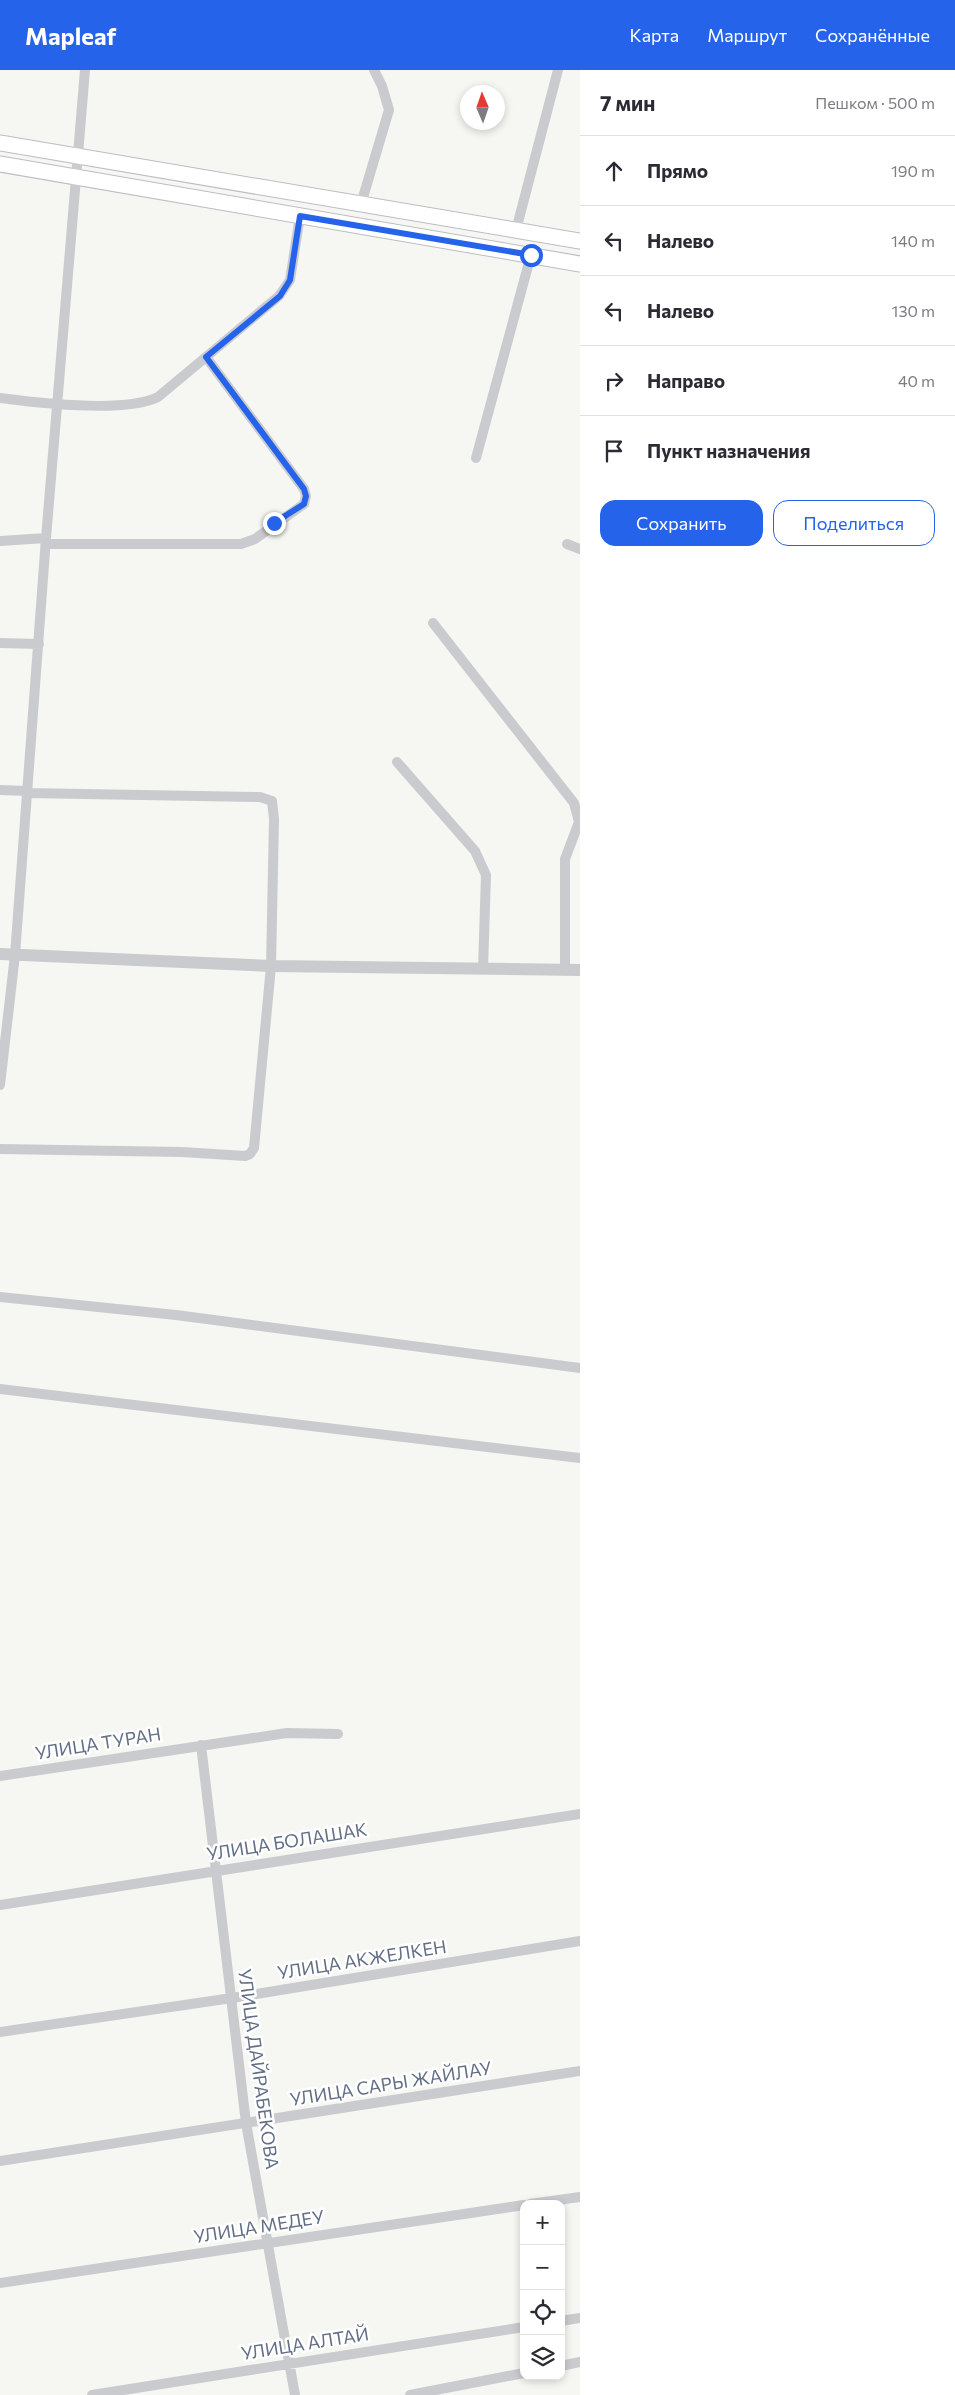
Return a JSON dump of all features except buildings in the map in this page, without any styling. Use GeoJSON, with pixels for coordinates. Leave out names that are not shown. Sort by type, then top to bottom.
{"type":"FeatureCollection","features":[{"type":"Feature","properties":{"kind":"main road"},"geometry":{"type":"LineString","coordinates":[[0,143],[580,241]]}},
{"type":"Feature","properties":{"kind":"main road"},"geometry":{"type":"LineString","coordinates":[[0,164],[580,264]]}},
{"type":"Feature","properties":{"kind":"street"},"geometry":{"type":"LineString","coordinates":[[0,1085],[15,955],[46,541],[85,70]]}},
{"type":"Feature","properties":{"kind":"street"},"geometry":{"type":"LineString","coordinates":[[361,204],[389,110],[382,86],[374,70]]}},
{"type":"Feature","properties":{"kind":"street"},"geometry":{"type":"LineString","coordinates":[[516,230],[558,70]]}},
{"type":"Feature","properties":{"kind":"street"},"geometry":{"type":"LineString","coordinates":[[0,398],[57,405],[141,404],[158,396],[280,296],[290,280],[300,216]]}},
{"type":"Feature","properties":{"kind":"street"},"geometry":{"type":"LineString","coordinates":[[476,458],[531,255]]}},
{"type":"Feature","properties":{"kind":"street"},"geometry":{"type":"LineString","coordinates":[[0,541],[241,544],[254,538],[304,504],[306,496],[304,489],[206,357]]}},
{"type":"Feature","properties":{"kind":"street"},"geometry":{"type":"LineString","coordinates":[[567,544],[580,549]]}},
{"type":"Feature","properties":{"kind":"street"},"geometry":{"type":"LineString","coordinates":[[433,623],[574,803],[578,811],[579,822],[565,859],[565,970]]}},
{"type":"Feature","properties":{"kind":"street"},"geometry":{"type":"LineString","coordinates":[[0,642],[39,644]]}},
{"type":"Feature","properties":{"kind":"street"},"geometry":{"type":"LineString","coordinates":[[397,762],[475,851],[481,861],[486,875],[483,969]]}},
{"type":"Feature","properties":{"kind":"street"},"geometry":{"type":"LineString","coordinates":[[0,790],[260,798],[272,801],[274,819],[271,966],[254,1148],[250,1154],[245,1156],[182,1152],[0,1149]]}},
{"type":"Feature","properties":{"kind":"street"},"geometry":{"type":"LineString","coordinates":[[0,954],[271,966],[580,970]]}},
{"type":"Feature","properties":{"kind":"street"},"geometry":{"type":"LineString","coordinates":[[0,1297],[176,1315],[580,1368]]}},
{"type":"Feature","properties":{"kind":"street"},"geometry":{"type":"LineString","coordinates":[[0,1389],[580,1458]]}},
{"type":"Feature","properties":{"kind":"street","name":"УЛИЦА ТУРАН"},"geometry":{"type":"LineString","coordinates":[[0,1776],[287,1733],[338,1734]]}},
{"type":"Feature","properties":{"kind":"street","name":"УЛИЦА ДАЙРАБЕКОВА"},"geometry":{"type":"LineString","coordinates":[[201,1745],[214,1870],[232,1998],[246,2123],[295,2395]]}},
{"type":"Feature","properties":{"kind":"street","name":"УЛИЦА БОЛАШАК"},"geometry":{"type":"LineString","coordinates":[[0,1905],[580,1814]]}},
{"type":"Feature","properties":{"kind":"street","name":"УЛИЦА АКЖЕЛКЕН"},"geometry":{"type":"LineString","coordinates":[[0,2032],[232,1998],[580,1941]]}},
{"type":"Feature","properties":{"kind":"street","name":"УЛИЦА САРЫ ЖАЙЛАУ"},"geometry":{"type":"LineString","coordinates":[[0,2160],[580,2071]]}},
{"type":"Feature","properties":{"kind":"street"},"geometry":{"type":"LineString","coordinates":[[555,2200],[580,2196]]}},
{"type":"Feature","properties":{"kind":"street","name":"УЛИЦА МЕДЕУ"},"geometry":{"type":"LineString","coordinates":[[0,2283],[520,2206]]}},
{"type":"Feature","properties":{"kind":"street"},"geometry":{"type":"LineString","coordinates":[[565,2320],[580,2318]]}},
{"type":"Feature","properties":{"kind":"street","name":"УЛИЦА АЛТАЙ"},"geometry":{"type":"LineString","coordinates":[[92,2395],[289,2362],[520,2328]]}},
{"type":"Feature","properties":{"kind":"street"},"geometry":{"type":"LineString","coordinates":[[565,2365],[580,2362]]}},
{"type":"Feature","properties":{"kind":"street"},"geometry":{"type":"LineString","coordinates":[[410,2395],[520,2374]]}},
{"type":"Feature","properties":{"kind":"route"},"geometry":{"type":"LineString","coordinates":[[274,523],[304,504],[306,496],[304,489],[206,357],[280,296],[290,280],[300,216],[531,255]]}}]}
